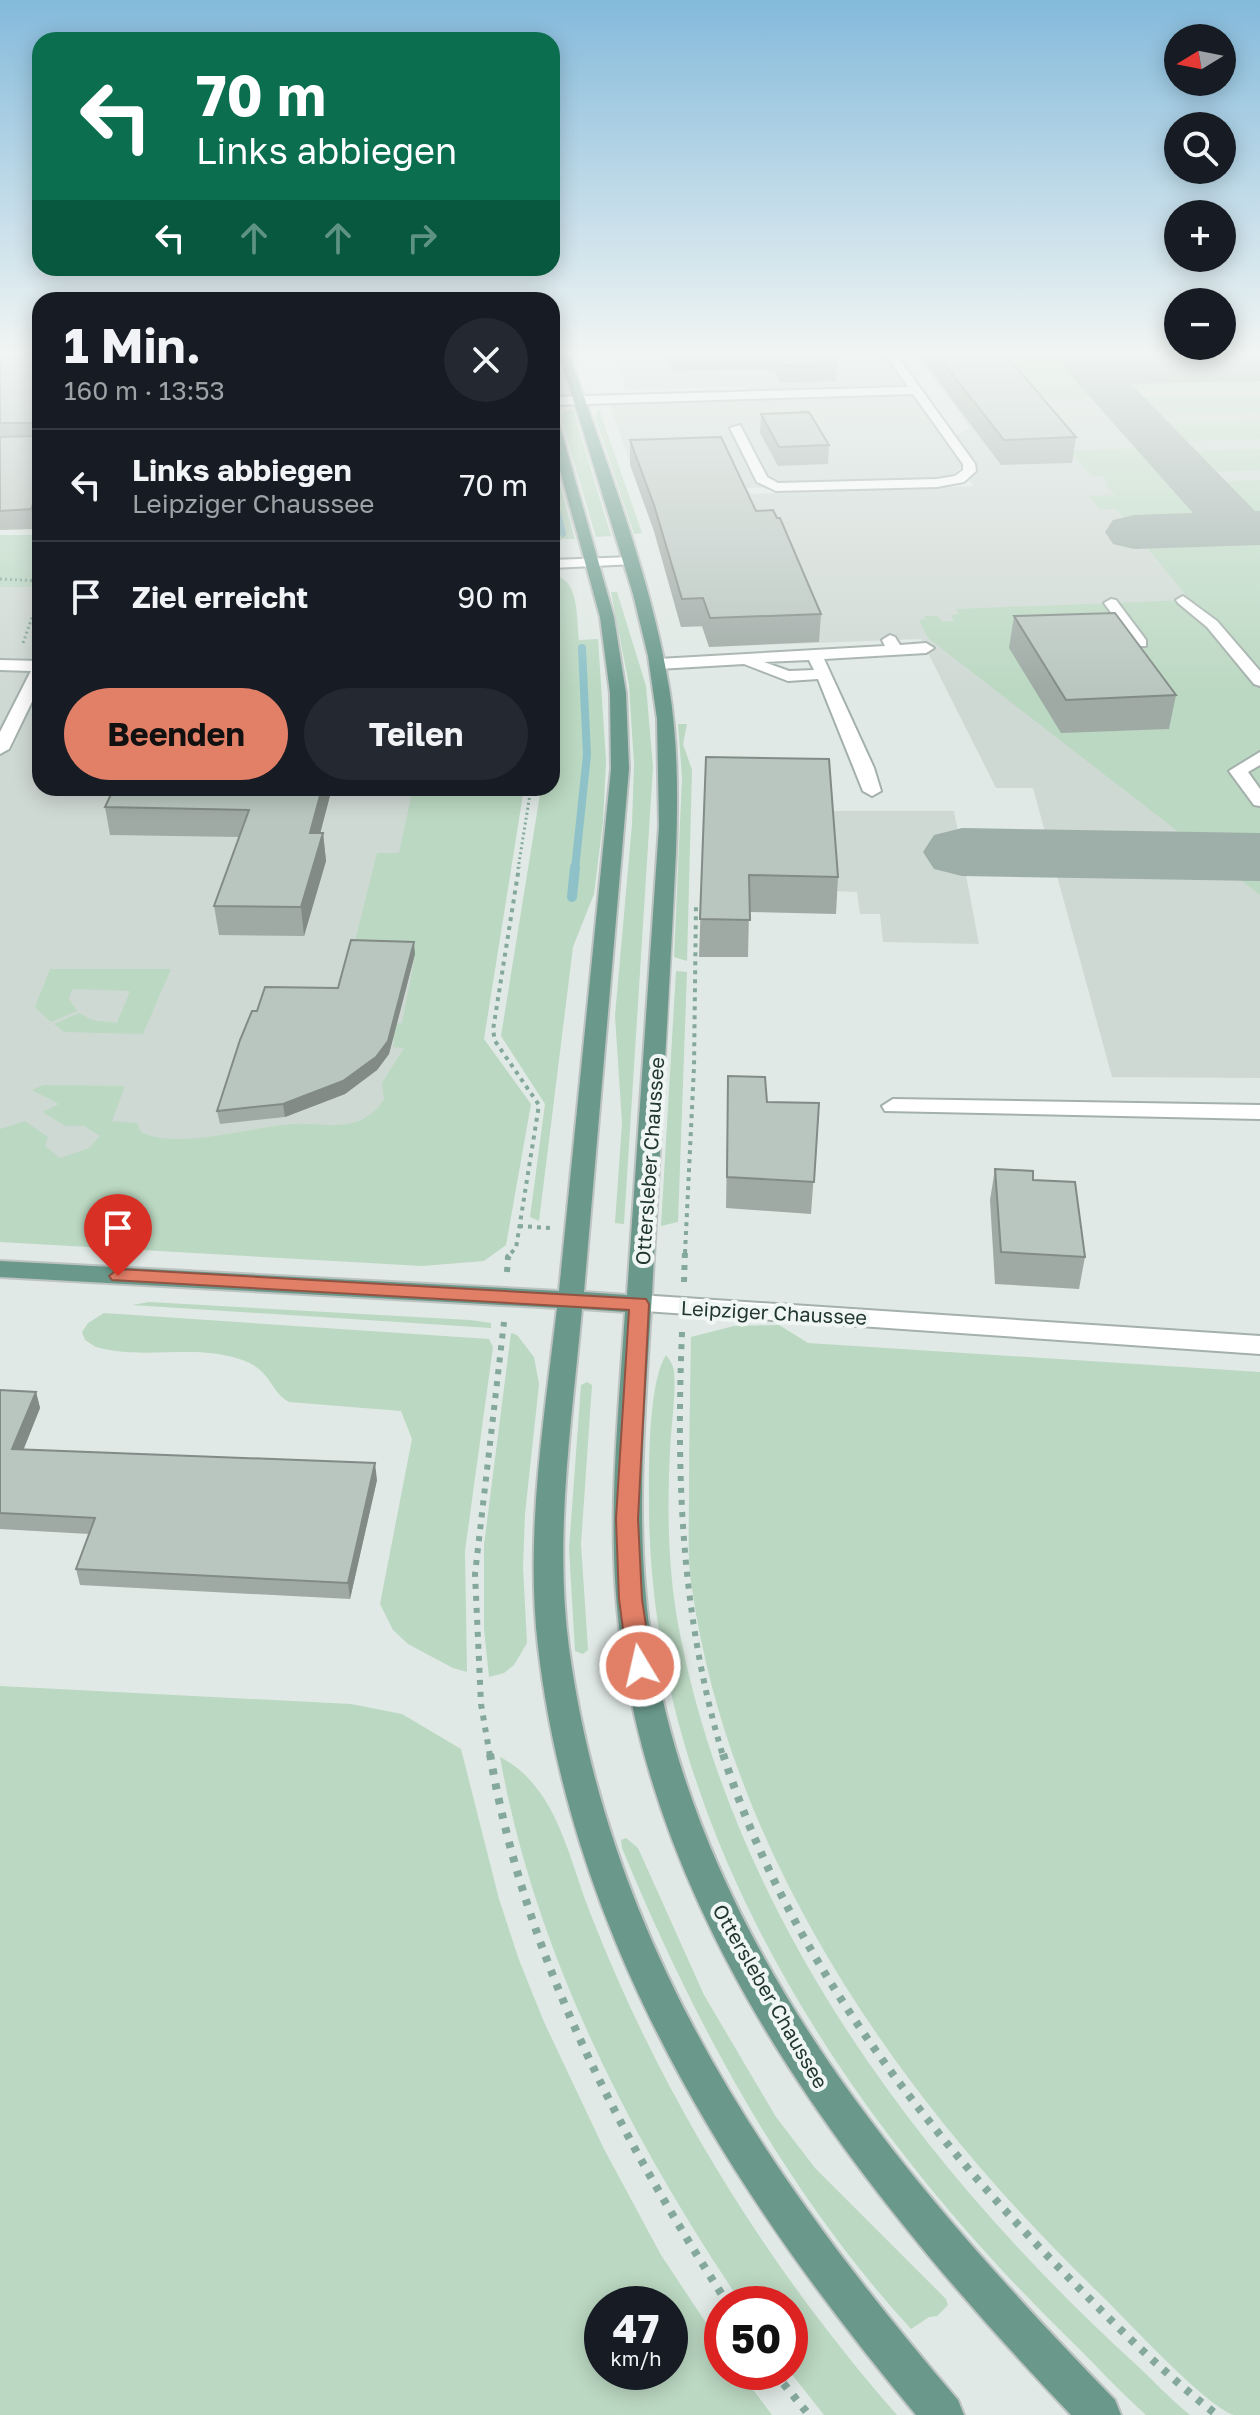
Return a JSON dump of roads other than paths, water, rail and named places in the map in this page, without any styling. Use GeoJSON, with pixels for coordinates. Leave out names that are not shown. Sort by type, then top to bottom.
{"type":"FeatureCollection","features":[{"type":"Feature","properties":{"kind":"main road"},"geometry":{"type":"LineString","coordinates":[[565,466],[612,643],[618,693],[620,769],[551,1482],[549,1607],[567,1743],[598,1851],[625,1926],[713,2103],[809,2249],[871,2331],[943,2415]]}},
{"type":"Feature","properties":{"kind":"main road","name":"Ottersleber Chaussee"},"geometry":{"type":"LineString","coordinates":[[601,466],[631,561],[658,664],[668,753],[668,804],[627,1519],[636,1646],[651,1716],[690,1838],[723,1915],[800,2053],[901,2195],[969,2279],[1100,2415]]}},
{"type":"Feature","properties":{"kind":"main road","name":"Leipziger Chaussee"},"geometry":{"type":"LineString","coordinates":[[0,1269],[639,1304]]}},
{"type":"Feature","properties":{"kind":"street"},"geometry":{"type":"LineString","coordinates":[[756,466],[764,481],[778,487],[937,483],[962,478],[969,466]]}},
{"type":"Feature","properties":{"kind":"street"},"geometry":{"type":"LineString","coordinates":[[560,564],[631,561]]}},
{"type":"Feature","properties":{"kind":"street"},"geometry":{"type":"LineString","coordinates":[[1183,600],[1212,624],[1260,681]]}},
{"type":"Feature","properties":{"kind":"street"},"geometry":{"type":"LineString","coordinates":[[1111,603],[1141,643]]}},
{"type":"Feature","properties":{"kind":"street"},"geometry":{"type":"LineString","coordinates":[[658,664],[741,660],[892,645],[926,648]]}},
{"type":"Feature","properties":{"kind":"street"},"geometry":{"type":"LineString","coordinates":[[814,653],[865,768],[872,791]]}},
{"type":"Feature","properties":{"kind":"street"},"geometry":{"type":"LineString","coordinates":[[741,660],[788,676],[823,674]]}},
{"type":"Feature","properties":{"kind":"street"},"geometry":{"type":"LineString","coordinates":[[0,665],[32,667]]}},
{"type":"Feature","properties":{"kind":"street"},"geometry":{"type":"LineString","coordinates":[[0,749],[32,683]]}},
{"type":"Feature","properties":{"kind":"street"},"geometry":{"type":"LineString","coordinates":[[1260,757],[1238,771],[1260,801]]}},
{"type":"Feature","properties":{"kind":"street"},"geometry":{"type":"LineString","coordinates":[[893,1106],[1260,1112]]}},
{"type":"Feature","properties":{"kind":"street","name":"Leipziger Chaussee"},"geometry":{"type":"LineString","coordinates":[[639,1304],[1260,1345]]}},
{"type":"Feature","properties":{"kind":"waterway"},"geometry":{"type":"LineString","coordinates":[[560,522],[563,534]]}},
{"type":"Feature","properties":{"kind":"waterway"},"geometry":{"type":"LineString","coordinates":[[575,869],[587,755],[582,648]]}},
{"type":"Feature","properties":{"kind":"waterway"},"geometry":{"type":"LineString","coordinates":[[572,897],[575,867]]}}]}
